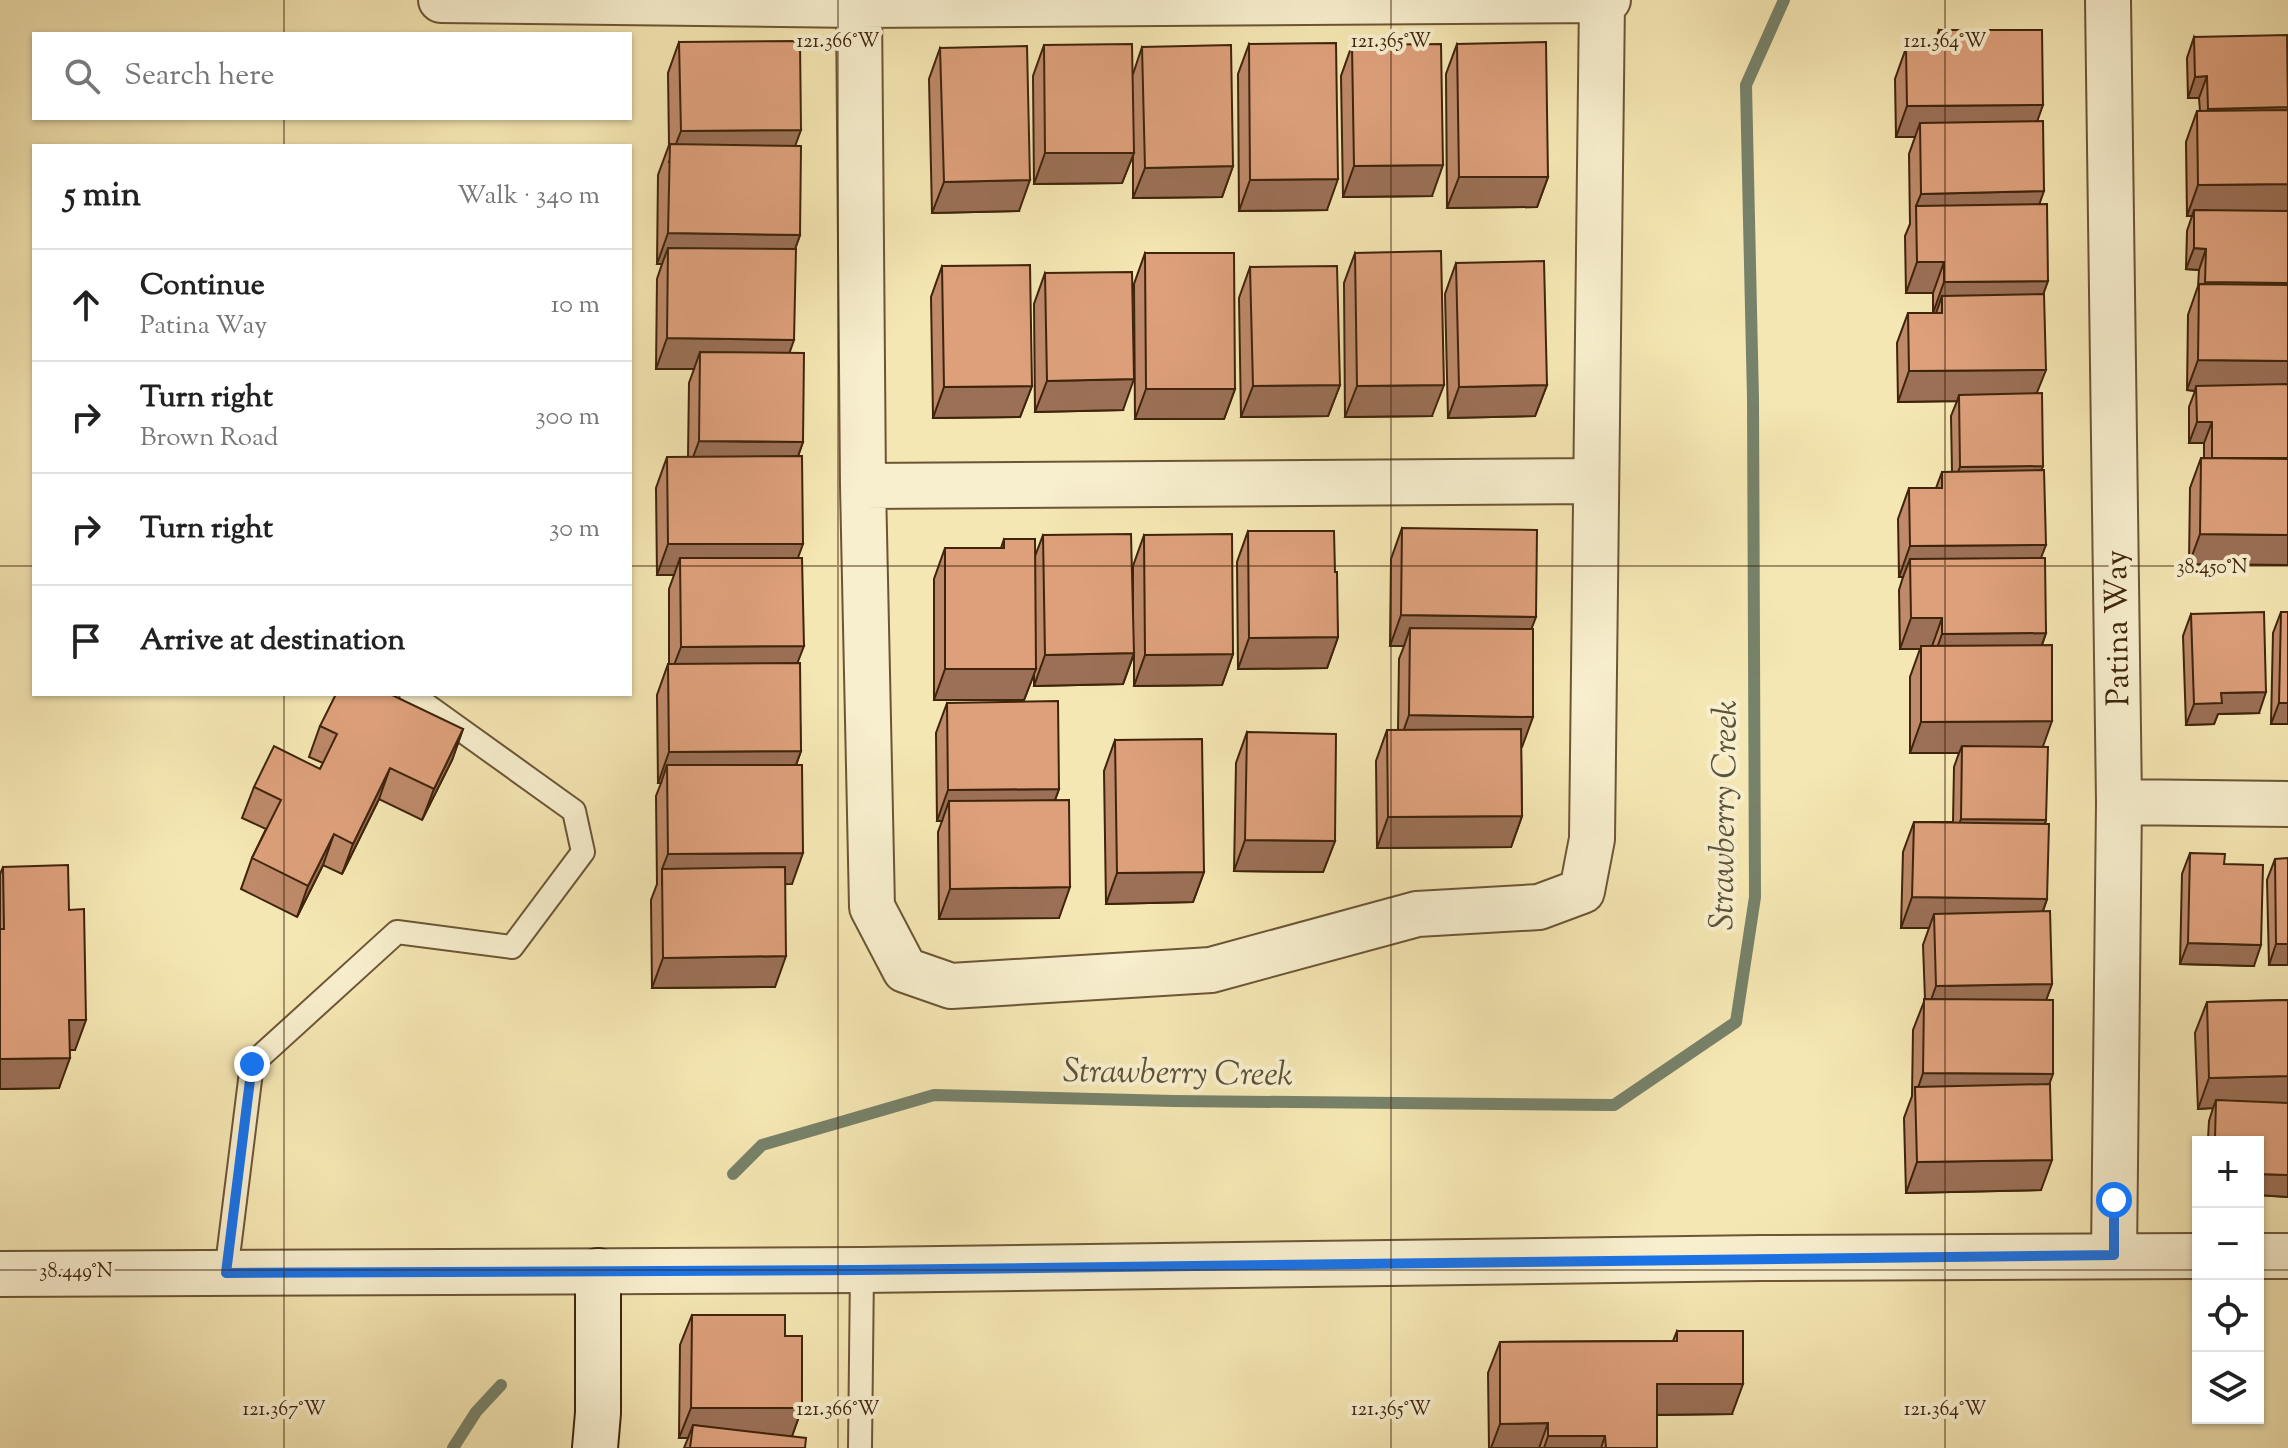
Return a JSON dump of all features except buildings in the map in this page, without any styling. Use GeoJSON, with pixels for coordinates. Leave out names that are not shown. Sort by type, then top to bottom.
{"type":"FeatureCollection","features":[{"type":"Feature","properties":{"kind":"street"},"geometry":{"type":"LineString","coordinates":[[441,0],[859,5],[1608,0]]}},
{"type":"Feature","properties":{"kind":"street"},"geometry":{"type":"LineString","coordinates":[[859,5],[863,486],[872,907],[905,970],[951,986],[1211,970],[1417,914],[1539,907],[1582,891],[1592,839],[1602,0]]}},
{"type":"Feature","properties":{"kind":"street","name":"Patina Way"},"geometry":{"type":"LineString","coordinates":[[2108,0],[2119,802],[2114,1255]]}},
{"type":"Feature","properties":{"kind":"street"},"geometry":{"type":"LineString","coordinates":[[863,486],[1596,481]]}},
{"type":"Feature","properties":{"kind":"street"},"geometry":{"type":"LineString","coordinates":[[2119,802],[2288,804]]}},
{"type":"Feature","properties":{"kind":"street"},"geometry":{"type":"LineString","coordinates":[[0,1274],[862,1270],[2192,1256]]}},
{"type":"Feature","properties":{"kind":"street"},"geometry":{"type":"LineString","coordinates":[[2264,1256],[2288,1256]]}},
{"type":"Feature","properties":{"kind":"street"},"geometry":{"type":"LineString","coordinates":[[595,1448],[598,1413],[598,1271]]}},
{"type":"Feature","properties":{"kind":"lane"},"geometry":{"type":"LineString","coordinates":[[226,1273],[252,1064],[397,932],[512,947],[583,852],[574,811],[414,696]]}},
{"type":"Feature","properties":{"kind":"lane"},"geometry":{"type":"LineString","coordinates":[[860,1448],[862,1270]]}},
{"type":"Feature","properties":{"kind":"waterway","name":"Strawberry Creek"},"geometry":{"type":"LineString","coordinates":[[733,1174],[762,1145],[934,1095],[1174,1101],[1614,1105],[1736,1022],[1755,897],[1753,399],[1746,85],[1784,0]]}},
{"type":"Feature","properties":{"kind":"waterway","name":"Strawberry Creek"},"geometry":{"type":"LineString","coordinates":[[453,1448],[476,1412],[501,1385]]}},
{"type":"Feature","properties":{"kind":"route"},"geometry":{"type":"LineString","coordinates":[[252,1064],[226,1273],[862,1270],[2114,1255],[2114,1200]]}}]}
